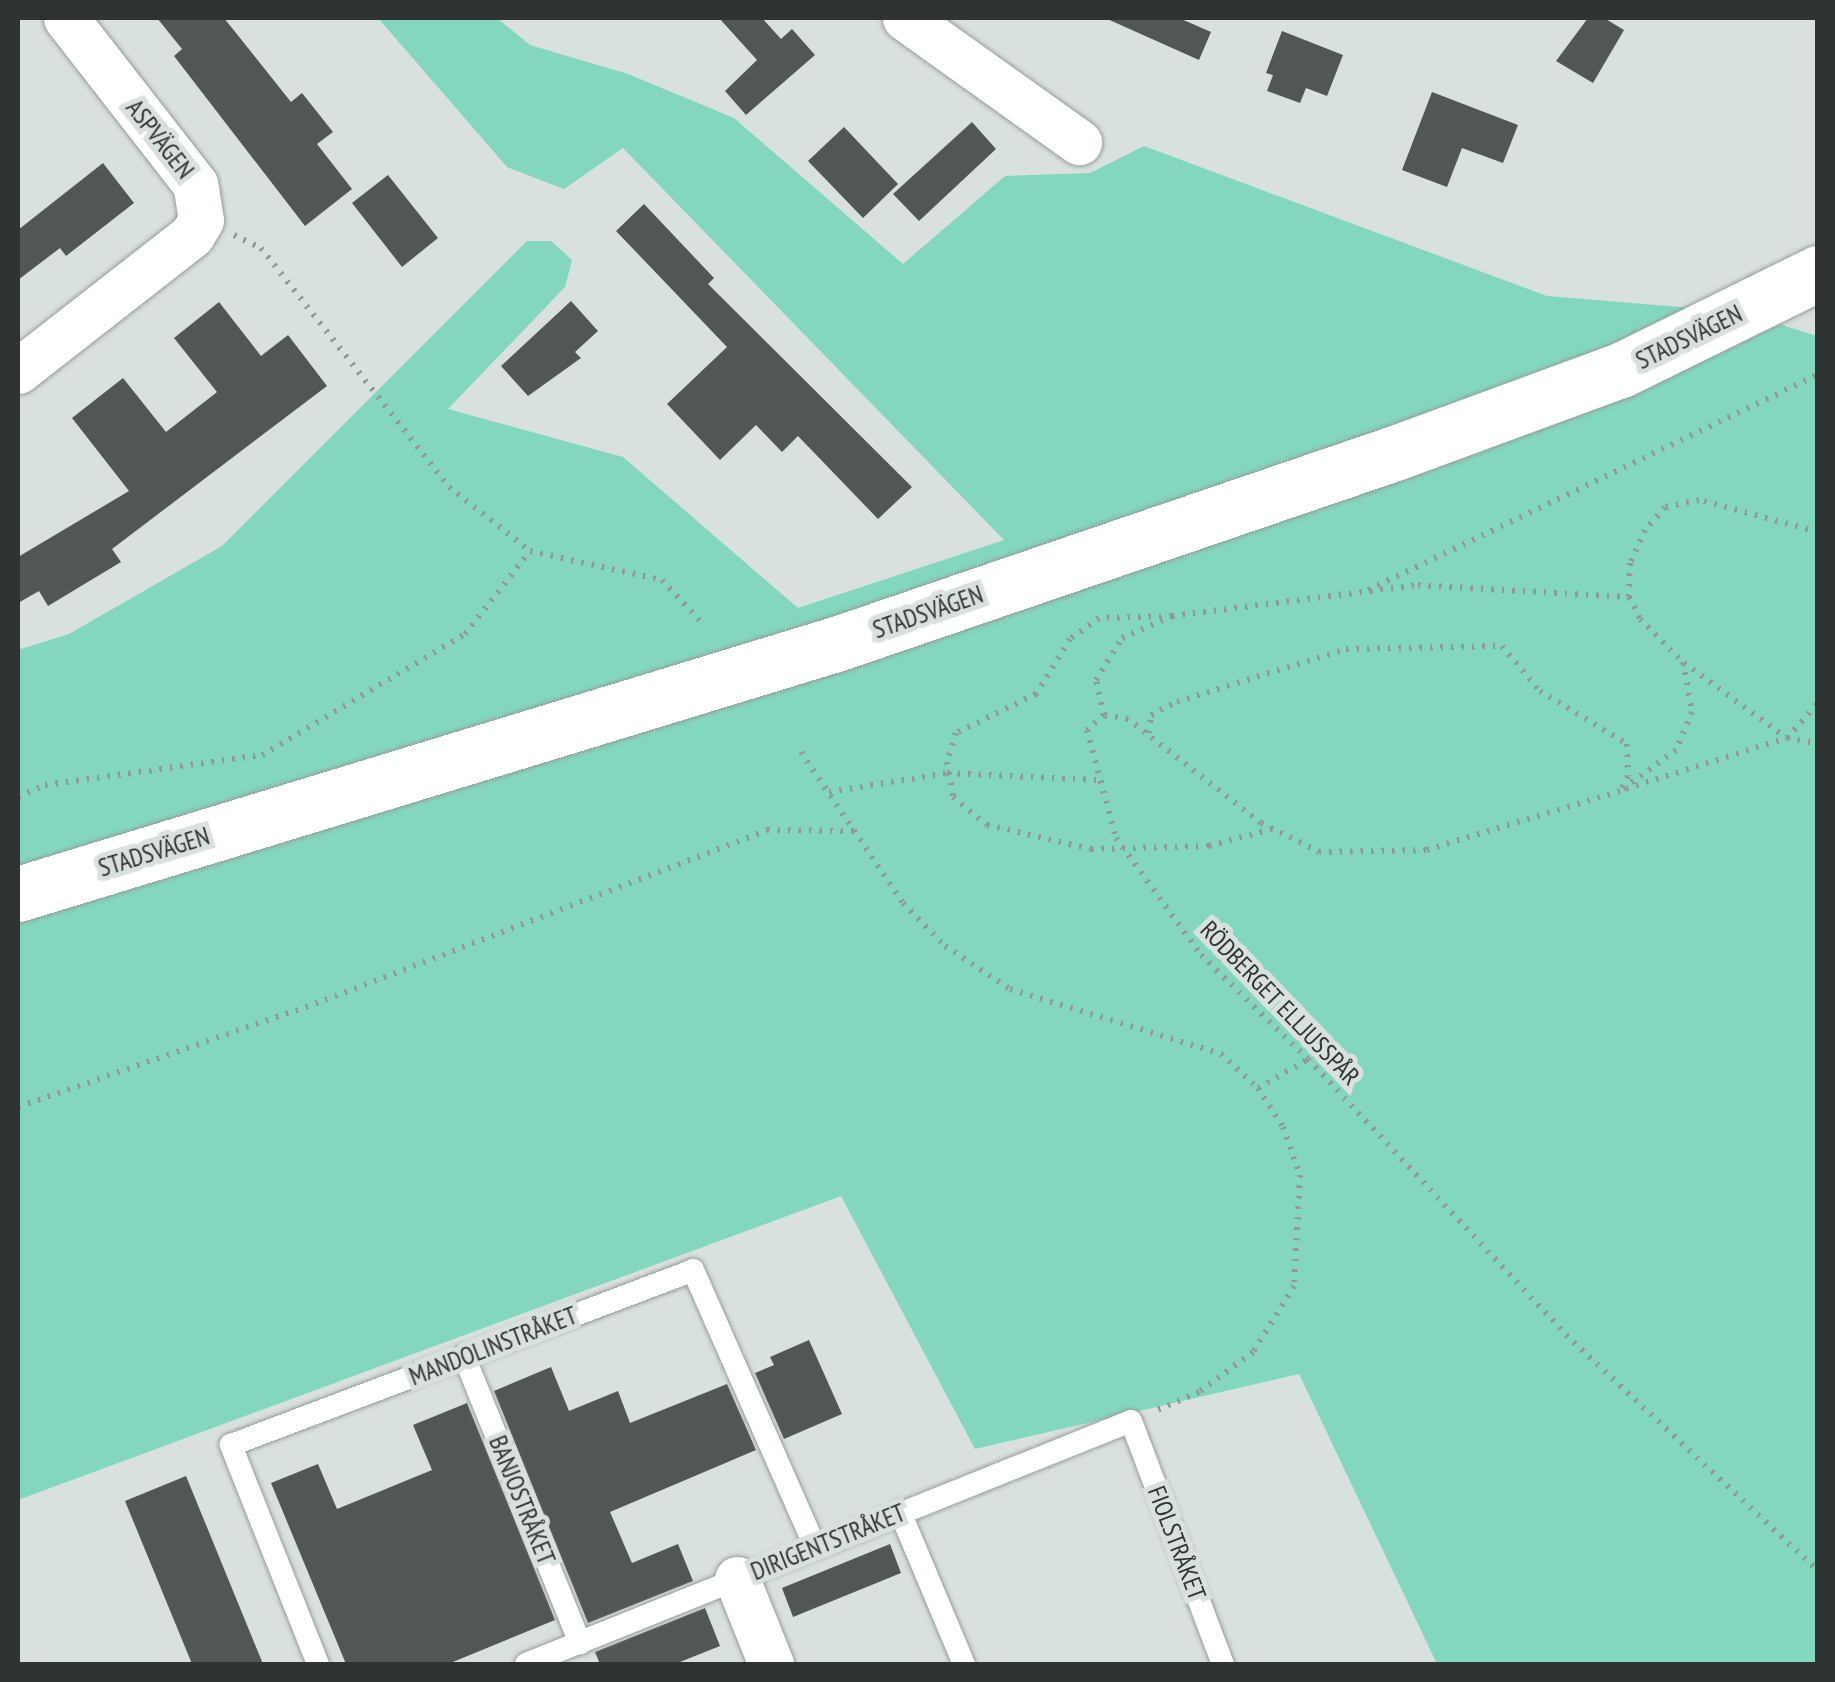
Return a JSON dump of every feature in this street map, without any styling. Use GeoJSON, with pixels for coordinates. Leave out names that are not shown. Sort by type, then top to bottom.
{"type":"FeatureCollection","features":[{"type":"Feature","properties":{"kind":"main road","name":"STADSVÄGEN"},"geometry":{"type":"LineString","coordinates":[[18,894],[839,643],[1395,453],[1620,370],[1818,273]]}},
{"type":"Feature","properties":{"kind":"street","name":"ASPVÄGEN"},"geometry":{"type":"LineString","coordinates":[[66,18],[195,184],[201,220]]}},
{"type":"Feature","properties":{"kind":"street"},"geometry":{"type":"LineString","coordinates":[[905,18],[1079,142]]}},
{"type":"Feature","properties":{"kind":"street"},"geometry":{"type":"LineString","coordinates":[[18,371],[192,235],[201,220]]}},
{"type":"Feature","properties":{"kind":"street"},"geometry":{"type":"LineString","coordinates":[[737,1578],[771,1664]]}},
{"type":"Feature","properties":{"kind":"lane","name":"MANDOLINSTRÅKET"},"geometry":{"type":"LineString","coordinates":[[318,1664],[231,1445],[693,1270],[815,1547]]}},
{"type":"Feature","properties":{"kind":"lane","name":"BANJOSTRÅKET"},"geometry":{"type":"LineString","coordinates":[[464,1356],[580,1643]]}},
{"type":"Feature","properties":{"kind":"lane","name":"DIRIGENTSTRÅKET"},"geometry":{"type":"LineString","coordinates":[[526,1664],[1131,1421]]}},
{"type":"Feature","properties":{"kind":"lane","name":"FIOLSTRÅKET"},"geometry":{"type":"LineString","coordinates":[[1131,1421],[1223,1664]]}},
{"type":"Feature","properties":{"kind":"lane"},"geometry":{"type":"LineString","coordinates":[[900,1512],[964,1664]]}},
{"type":"Feature","properties":{"kind":"path"},"geometry":{"type":"LineString","coordinates":[[201,220],[261,248],[450,486],[530,551],[662,580],[704,625]]}},
{"type":"Feature","properties":{"kind":"path"},"geometry":{"type":"LineString","coordinates":[[1356,595],[1818,374]]}},
{"type":"Feature","properties":{"kind":"path"},"geometry":{"type":"LineString","coordinates":[[1818,532],[1699,500],[1665,507],[1644,530],[1630,564],[1629,598],[1640,619],[1683,662],[1787,738],[1818,744]]}},
{"type":"Feature","properties":{"kind":"path"},"geometry":{"type":"LineString","coordinates":[[18,797],[45,786],[262,756],[465,634],[530,551]]}},
{"type":"Feature","properties":{"kind":"path"},"geometry":{"type":"LineString","coordinates":[[1272,828],[1209,846],[1124,848],[1036,840],[987,826],[953,796],[946,773],[956,733],[1036,694],[1070,639],[1099,618],[1172,616],[1486,584],[1629,598]]}},
{"type":"Feature","properties":{"kind":"path"},"geometry":{"type":"LineString","coordinates":[[1172,616],[1122,638],[1096,680],[1104,716],[1128,719],[1272,828],[1320,852],[1426,850],[1787,738],[1818,704]]}},
{"type":"Feature","properties":{"kind":"path"},"geometry":{"type":"LineString","coordinates":[[1149,733],[1152,715],[1177,702],[1346,649],[1502,646],[1540,692],[1628,744],[1628,776],[1620,792]]}},
{"type":"Feature","properties":{"kind":"path"},"geometry":{"type":"LineString","coordinates":[[1620,792],[1676,750],[1692,712],[1683,662]]}},
{"type":"Feature","properties":{"kind":"path","name":"RÖDBERGET ELLJUSSPÅR"},"geometry":{"type":"LineString","coordinates":[[1104,716],[1087,730],[1098,780],[1124,848],[1201,954],[1308,1059],[1566,1335],[1818,1571]]}},
{"type":"Feature","properties":{"kind":"path"},"geometry":{"type":"LineString","coordinates":[[801,752],[904,903],[977,970],[1010,989],[1220,1054],[1258,1088],[1283,1126],[1300,1175],[1294,1286],[1253,1352],[1200,1392],[1131,1421]]}},
{"type":"Feature","properties":{"kind":"path"},"geometry":{"type":"LineString","coordinates":[[829,792],[946,773],[1098,780]]}},
{"type":"Feature","properties":{"kind":"path"},"geometry":{"type":"LineString","coordinates":[[18,1107],[326,1000],[768,830],[855,831]]}},
{"type":"Feature","properties":{"kind":"path"},"geometry":{"type":"LineString","coordinates":[[1258,1088],[1308,1059]]}},
{"type":"Feature","properties":{"kind":"green space"},"geometry":{"type":"Polygon","coordinates":[[[378,18],[497,18],[530,45],[628,74],[734,118],[903,264],[1005,176],[1090,173],[1144,146],[1547,296],[1741,312],[1817,336],[1817,1664],[1437,1664],[1299,1374],[975,1449],[841,1196],[18,1500],[18,650],[69,634],[222,546],[527,241],[551,241],[572,260],[565,287],[448,409],[623,457],[798,608],[1004,540],[623,148],[564,189],[507,167],[378,18]]]}},
{"type":"Feature","properties":{"kind":"building"},"geometry":{"type":"Polygon","coordinates":[[[157,18],[224,18],[291,102],[302,93],[333,132],[317,144],[352,189],[305,226],[174,56],[182,49],[157,18]]]}},
{"type":"Feature","properties":{"kind":"building"},"geometry":{"type":"Polygon","coordinates":[[[719,18],[762,18],[781,39],[792,29],[815,55],[746,115],[725,91],[757,60],[719,18]]]}},
{"type":"Feature","properties":{"kind":"building"},"geometry":{"type":"Polygon","coordinates":[[[1105,18],[1179,18],[1211,32],[1199,60],[1105,18]]]}},
{"type":"Feature","properties":{"kind":"building"},"geometry":{"type":"Polygon","coordinates":[[[1588,18],[1604,18],[1624,30],[1593,83],[1556,61],[1588,18]]]}},
{"type":"Feature","properties":{"kind":"building"},"geometry":{"type":"Polygon","coordinates":[[[1282,31],[1343,55],[1327,96],[1306,88],[1300,103],[1267,91],[1273,75],[1266,73],[1282,31]]]}},
{"type":"Feature","properties":{"kind":"building"},"geometry":{"type":"Polygon","coordinates":[[[1432,92],[1518,125],[1503,163],[1462,148],[1447,187],[1402,170],[1432,92]]]}},
{"type":"Feature","properties":{"kind":"building"},"geometry":{"type":"Polygon","coordinates":[[[972,122],[996,149],[919,221],[893,194],[972,122]]]}},
{"type":"Feature","properties":{"kind":"building"},"geometry":{"type":"Polygon","coordinates":[[[844,127],[898,184],[863,218],[808,161],[844,127]]]}},
{"type":"Feature","properties":{"kind":"building"},"geometry":{"type":"Polygon","coordinates":[[[103,163],[134,203],[66,256],[60,248],[18,280],[18,230],[103,163]]]}},
{"type":"Feature","properties":{"kind":"building"},"geometry":{"type":"Polygon","coordinates":[[[388,175],[438,238],[402,267],[352,203],[388,175]]]}},
{"type":"Feature","properties":{"kind":"building"},"geometry":{"type":"Polygon","coordinates":[[[644,204],[714,278],[708,284],[912,487],[878,519],[798,436],[782,452],[756,425],[720,460],[667,404],[727,347],[616,231],[644,204]]]}},
{"type":"Feature","properties":{"kind":"building"},"geometry":{"type":"Polygon","coordinates":[[[571,301],[598,331],[575,352],[581,358],[528,396],[501,366],[571,301]]]}},
{"type":"Feature","properties":{"kind":"building"},"geometry":{"type":"Polygon","coordinates":[[[219,302],[261,356],[288,335],[327,386],[112,549],[121,562],[48,606],[39,591],[18,603],[18,557],[129,491],[72,418],[123,378],[166,432],[217,392],[174,338],[219,302]]]}},
{"type":"Feature","properties":{"kind":"building"},"geometry":{"type":"Polygon","coordinates":[[[809,1340],[842,1414],[784,1439],[755,1373],[774,1365],[770,1357],[809,1340]]]}},
{"type":"Feature","properties":{"kind":"building"},"geometry":{"type":"Polygon","coordinates":[[[551,1367],[569,1411],[618,1391],[630,1423],[727,1384],[756,1450],[610,1512],[632,1563],[678,1544],[693,1581],[588,1623],[494,1391],[551,1367]]]}},
{"type":"Feature","properties":{"kind":"building"},"geometry":{"type":"Polygon","coordinates":[[[467,1403],[555,1620],[448,1664],[346,1664],[271,1483],[318,1464],[337,1509],[432,1470],[413,1425],[467,1403]]]}},
{"type":"Feature","properties":{"kind":"building"},"geometry":{"type":"Polygon","coordinates":[[[186,1476],[263,1664],[192,1664],[125,1501],[186,1476]]]}},
{"type":"Feature","properties":{"kind":"building"},"geometry":{"type":"Polygon","coordinates":[[[890,1544],[901,1573],[793,1617],[782,1588],[890,1544]]]}},
{"type":"Feature","properties":{"kind":"building"},"geometry":{"type":"Polygon","coordinates":[[[705,1608],[720,1646],[675,1664],[600,1664],[595,1652],[705,1608]]]}}]}
